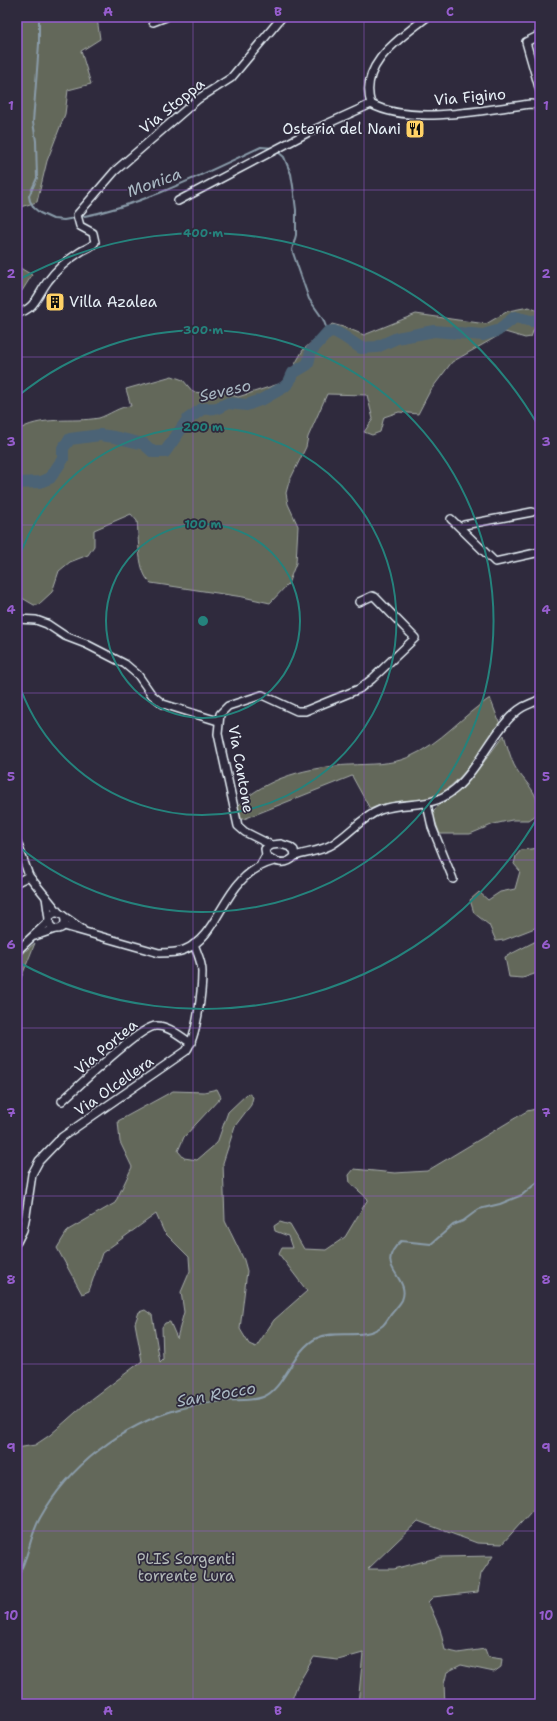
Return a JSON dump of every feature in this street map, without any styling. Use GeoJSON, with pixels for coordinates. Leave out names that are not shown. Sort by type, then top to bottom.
{"type":"FeatureCollection","features":[{"type":"Feature","properties":{"kind":"street"},"geometry":{"type":"LineString","coordinates":[[153,22],[166,17]]}},
{"type":"Feature","properties":{"kind":"street","name":"Via Stoppa"},"geometry":{"type":"LineString","coordinates":[[17,313],[26,311],[31,307],[47,282],[61,267],[81,251],[92,246],[95,242],[93,233],[80,226],[78,218],[115,171],[198,99],[231,78],[282,17]]}},
{"type":"Feature","properties":{"kind":"street"},"geometry":{"type":"LineString","coordinates":[[178,201],[281,147],[371,104],[368,92],[373,70],[386,50],[427,17]]}},
{"type":"Feature","properties":{"kind":"street"},"geometry":{"type":"LineString","coordinates":[[540,35],[526,42],[540,91]]}},
{"type":"Feature","properties":{"kind":"street","name":"Via Figino"},"geometry":{"type":"LineString","coordinates":[[371,104],[390,112],[446,115],[540,102]]}},
{"type":"Feature","properties":{"kind":"street"},"geometry":{"type":"LineString","coordinates":[[461,528],[464,525],[532,512]]}},
{"type":"Feature","properties":{"kind":"street"},"geometry":{"type":"LineString","coordinates":[[452,519],[494,562],[540,552]]}},
{"type":"Feature","properties":{"kind":"street","name":"Via Cantone"},"geometry":{"type":"LineString","coordinates":[[268,850],[261,840],[244,832],[238,826],[218,734],[218,721],[220,714],[228,706],[262,696],[297,710],[305,711],[359,689],[372,679],[415,638],[375,597],[372,596],[359,602]]}},
{"type":"Feature","properties":{"kind":"street"},"geometry":{"type":"LineString","coordinates":[[17,619],[36,620],[47,624],[65,636],[86,644],[125,664],[138,675],[152,695],[163,704],[218,721]]}},
{"type":"Feature","properties":{"kind":"street"},"geometry":{"type":"LineString","coordinates":[[261,864],[274,861],[281,863],[288,862],[295,856],[323,849],[333,844],[371,815],[380,810],[391,807],[426,804],[454,790],[465,779],[509,719],[522,708],[540,700]]}},
{"type":"Feature","properties":{"kind":"street"},"geometry":{"type":"LineString","coordinates":[[426,804],[432,827],[453,879]]}},
{"type":"Feature","properties":{"kind":"street"},"geometry":{"type":"LineString","coordinates":[[17,842],[29,876],[62,915],[86,931]]}},
{"type":"Feature","properties":{"kind":"street"},"geometry":{"type":"LineString","coordinates":[[33,937],[64,926],[86,931],[159,954],[175,953],[194,944],[207,931],[233,888],[261,864],[268,850],[281,844],[291,848],[312,851]]}},
{"type":"Feature","properties":{"kind":"street"},"geometry":{"type":"LineString","coordinates":[[291,848],[294,850],[295,856]]}},
{"type":"Feature","properties":{"kind":"street"},"geometry":{"type":"LineString","coordinates":[[268,850],[274,861]]}},
{"type":"Feature","properties":{"kind":"street"},"geometry":{"type":"LineString","coordinates":[[17,882],[29,876]]}},
{"type":"Feature","properties":{"kind":"street"},"geometry":{"type":"LineString","coordinates":[[46,895],[50,926],[55,929]]}},
{"type":"Feature","properties":{"kind":"street"},"geometry":{"type":"LineString","coordinates":[[17,951],[33,937],[53,914],[62,915]]}},
{"type":"Feature","properties":{"kind":"street"},"geometry":{"type":"LineString","coordinates":[[62,915],[64,926]]}},
{"type":"Feature","properties":{"kind":"street"},"geometry":{"type":"LineString","coordinates":[[192,1043],[195,1032],[202,972],[194,944]]}},
{"type":"Feature","properties":{"kind":"street","name":"Via Portea"},"geometry":{"type":"LineString","coordinates":[[62,1101],[108,1060],[146,1030],[154,1026],[164,1026],[192,1043]]}},
{"type":"Feature","properties":{"kind":"street","name":"Via Olcellera"},"geometry":{"type":"LineString","coordinates":[[17,1242],[23,1230],[32,1174],[48,1150],[62,1137],[186,1052],[192,1043]]}},
{"type":"Feature","properties":{"kind":"green space"},"geometry":{"type":"Polygon","coordinates":[[[17,17],[100,17],[97,18],[100,39],[81,51],[91,84],[68,90],[65,114],[47,161],[37,202],[17,208],[17,17]]]}},
{"type":"Feature","properties":{"kind":"green space"},"geometry":{"type":"Polygon","coordinates":[[[17,266],[32,275],[22,291],[17,288],[17,266]]]}},
{"type":"Feature","properties":{"kind":"green space"},"geometry":{"type":"Polygon","coordinates":[[[529,307],[540,312],[540,332],[538,329],[534,329],[531,337],[525,338],[505,332],[452,362],[430,391],[418,414],[399,412],[384,417],[380,432],[372,435],[364,432],[373,419],[367,395],[327,394],[308,437],[306,447],[289,482],[286,493],[288,504],[298,526],[296,563],[288,584],[270,603],[243,597],[151,583],[146,578],[143,571],[137,521],[131,514],[94,530],[94,546],[88,555],[70,562],[59,571],[52,592],[38,605],[34,605],[17,595],[17,431],[26,426],[46,421],[99,418],[123,407],[131,406],[126,389],[172,376],[183,380],[193,392],[214,394],[223,392],[238,397],[285,382],[303,350],[332,324],[364,335],[416,314],[486,324],[508,311],[529,307]]]}},
{"type":"Feature","properties":{"kind":"green space"},"geometry":{"type":"Polygon","coordinates":[[[490,698],[500,724],[470,766],[451,786],[441,793],[423,799],[385,804],[370,809],[352,776],[244,819],[239,819],[237,806],[249,796],[275,781],[289,775],[319,768],[387,763],[402,760],[421,751],[442,737],[469,713],[490,698]]]}},
{"type":"Feature","properties":{"kind":"green space"},"geometry":{"type":"Polygon","coordinates":[[[504,735],[514,765],[535,795],[538,808],[536,815],[529,820],[512,820],[494,824],[470,834],[440,834],[432,813],[439,805],[465,785],[504,735]]]}},
{"type":"Feature","properties":{"kind":"green space"},"geometry":{"type":"Polygon","coordinates":[[[540,848],[540,926],[504,940],[496,941],[489,925],[474,913],[470,900],[479,892],[488,900],[500,892],[515,889],[520,871],[514,864],[516,856],[521,850],[540,848]]]}},
{"type":"Feature","properties":{"kind":"green space"},"geometry":{"type":"Polygon","coordinates":[[[540,939],[540,972],[523,978],[509,977],[505,957],[540,939]]]}},
{"type":"Feature","properties":{"kind":"green space"},"geometry":{"type":"Polygon","coordinates":[[[35,943],[17,988],[17,958],[35,943]]]}},
{"type":"Feature","properties":{"kind":"green space","name":"PLIS Sorgenti torrente Lura"},"geometry":{"type":"Polygon","coordinates":[[[217,1089],[221,1097],[184,1137],[178,1151],[184,1158],[197,1160],[217,1143],[228,1112],[248,1093],[253,1097],[251,1105],[235,1126],[223,1163],[225,1221],[244,1260],[247,1271],[240,1329],[249,1344],[256,1347],[274,1320],[307,1291],[279,1254],[282,1248],[292,1248],[288,1236],[275,1231],[274,1226],[280,1222],[290,1225],[304,1249],[326,1250],[345,1237],[368,1199],[350,1183],[349,1175],[354,1169],[395,1173],[427,1171],[527,1111],[540,1108],[540,1502],[502,1544],[477,1543],[418,1521],[368,1569],[394,1569],[440,1557],[493,1556],[481,1574],[478,1592],[433,1597],[428,1602],[440,1629],[445,1650],[458,1653],[485,1649],[488,1657],[502,1659],[501,1667],[494,1672],[461,1665],[447,1672],[444,1684],[445,1704],[358,1704],[363,1653],[338,1660],[314,1657],[297,1686],[291,1702],[292,1704],[17,1704],[17,1448],[35,1445],[50,1435],[84,1405],[142,1361],[135,1323],[139,1312],[145,1310],[152,1315],[160,1362],[163,1359],[162,1327],[165,1323],[170,1322],[177,1338],[184,1312],[181,1292],[190,1271],[189,1257],[164,1232],[156,1214],[102,1253],[89,1291],[82,1294],[57,1248],[68,1230],[115,1203],[132,1167],[120,1142],[118,1121],[173,1091],[204,1092],[217,1089]]]}},
{"type":"Feature","properties":{"kind":"waterway","name":"Monica"},"geometry":{"type":"LineString","coordinates":[[39,17],[39,44],[33,122],[36,141],[37,178],[29,196],[34,208],[40,213],[53,219],[64,220],[75,218]]}},
{"type":"Feature","properties":{"kind":"waterway","name":"Monica"},"geometry":{"type":"LineString","coordinates":[[80,217],[103,212],[150,197],[261,147],[274,148]]}},
{"type":"Feature","properties":{"kind":"waterway","name":"Monica"},"geometry":{"type":"LineString","coordinates":[[277,151],[284,157],[291,174],[293,186],[296,210],[296,235],[292,250],[309,299],[323,319],[328,332]]}},
{"type":"Feature","properties":{"kind":"waterway","name":"Seveso"},"geometry":{"type":"LineString","coordinates":[[17,483],[40,482],[50,478],[63,459],[63,448],[70,439],[100,435],[144,444],[153,452],[165,452],[188,419],[202,409],[218,408],[228,403],[247,405],[263,399],[284,387],[289,382],[293,373],[308,364],[311,351],[328,332],[334,331],[361,348],[377,347],[397,338],[434,331],[483,335],[497,331],[515,317],[531,321],[540,320]]}},
{"type":"Feature","properties":{"kind":"waterway","name":"San Rocco"},"geometry":{"type":"LineString","coordinates":[[17,1577],[24,1563],[36,1525],[52,1499],[66,1481],[99,1450],[137,1425],[179,1409],[210,1402],[263,1397],[277,1386],[301,1351],[317,1338],[333,1334],[367,1333],[382,1326],[402,1300],[404,1292],[402,1285],[391,1265],[390,1258],[393,1250],[401,1241],[431,1244],[453,1225],[463,1221],[479,1209],[500,1204],[522,1195],[540,1180]]}},
{"type":"Feature","properties":{"kind":"place","name":"Osteria del Nani"},"geometry":{"type":"Point","coordinates":[415,129]}},
{"type":"Feature","properties":{"kind":"place","name":"Villa Azalea"},"geometry":{"type":"Point","coordinates":[55,302]}}]}
